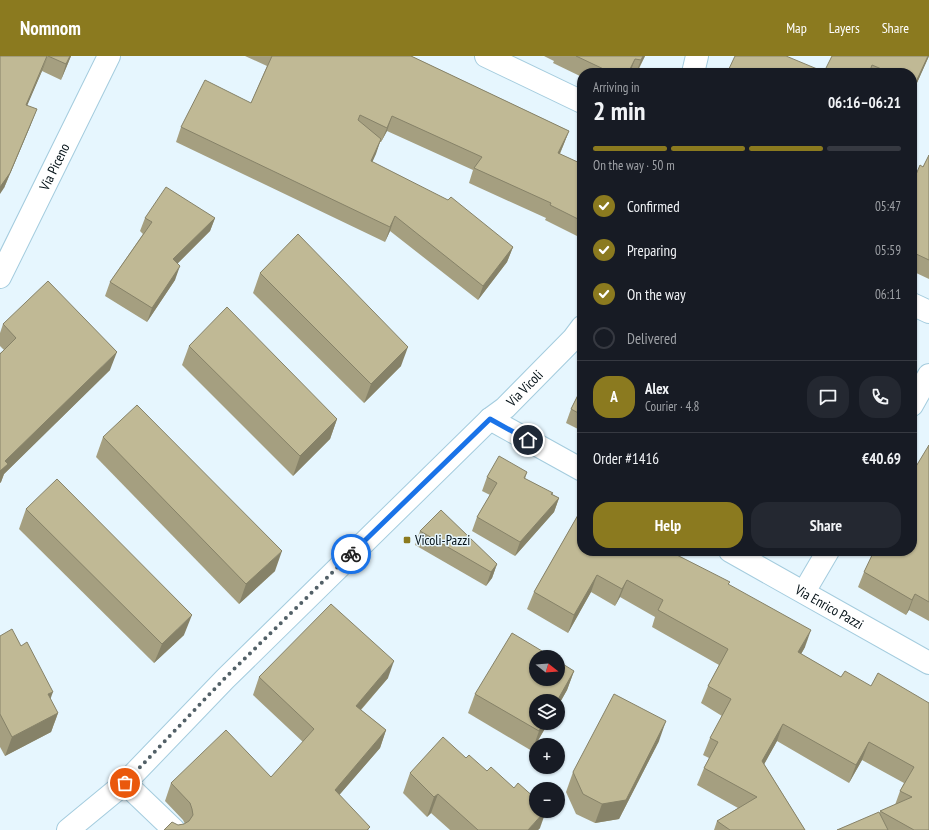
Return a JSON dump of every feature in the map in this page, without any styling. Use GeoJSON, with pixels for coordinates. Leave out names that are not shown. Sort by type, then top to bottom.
{"type":"FeatureCollection","features":[{"type":"Feature","properties":{"kind":"street","name":"Via Piceno"},"geometry":{"type":"LineString","coordinates":[[0,277],[110,56]]}},
{"type":"Feature","properties":{"kind":"street"},"geometry":{"type":"LineString","coordinates":[[486,56],[577,100]]}},
{"type":"Feature","properties":{"kind":"street"},"geometry":{"type":"LineString","coordinates":[[694,68],[696,56]]}},
{"type":"Feature","properties":{"kind":"street"},"geometry":{"type":"LineString","coordinates":[[917,306],[929,312]]}},
{"type":"Feature","properties":{"kind":"street","name":"Via Vicoli"},"geometry":{"type":"LineString","coordinates":[[68,830],[125,783],[225,678],[490,419],[505,408],[577,334]]}},
{"type":"Feature","properties":{"kind":"street"},"geometry":{"type":"LineString","coordinates":[[917,396],[929,375]]}},
{"type":"Feature","properties":{"kind":"street"},"geometry":{"type":"LineString","coordinates":[[490,419],[577,467]]}},
{"type":"Feature","properties":{"kind":"street","name":"Via Enrico Pazzi"},"geometry":{"type":"LineString","coordinates":[[739,556],[929,663]]}},
{"type":"Feature","properties":{"kind":"street"},"geometry":{"type":"LineString","coordinates":[[804,592],[825,556]]}},
{"type":"Feature","properties":{"kind":"street"},"geometry":{"type":"LineString","coordinates":[[125,783],[174,830]]}},
{"type":"Feature","properties":{"kind":"building"},"geometry":{"type":"Polygon","coordinates":[[[0,56],[47,56],[26,105],[37,109],[10,173],[0,187],[0,56]]]}},
{"type":"Feature","properties":{"kind":"building"},"geometry":{"type":"Polygon","coordinates":[[[48,56],[70,56],[66,64],[48,56]]]}},
{"type":"Feature","properties":{"kind":"building"},"geometry":{"type":"Polygon","coordinates":[[[272,56],[411,56],[569,131],[558,153],[577,162],[577,218],[550,205],[551,203],[474,168],[482,157],[392,116],[387,128],[360,115],[358,120],[381,139],[371,161],[448,200],[451,197],[513,247],[483,286],[395,216],[390,227],[181,127],[205,80],[251,103],[272,56]]]}},
{"type":"Feature","properties":{"kind":"building"},"geometry":{"type":"Polygon","coordinates":[[[576,56],[643,56],[641,60],[635,59],[630,68],[601,68],[576,56]]]}},
{"type":"Feature","properties":{"kind":"building"},"geometry":{"type":"Polygon","coordinates":[[[735,56],[786,56],[815,68],[729,68],[735,56]]]}},
{"type":"Feature","properties":{"kind":"building"},"geometry":{"type":"Polygon","coordinates":[[[832,56],[928,56],[917,80],[917,68],[879,68],[872,65],[871,68],[826,68],[832,56]]]}},
{"type":"Feature","properties":{"kind":"building"},"geometry":{"type":"Polygon","coordinates":[[[929,155],[929,260],[917,254],[917,172],[920,165],[923,167],[929,155]]]}},
{"type":"Feature","properties":{"kind":"building"},"geometry":{"type":"Polygon","coordinates":[[[166,187],[215,218],[173,259],[180,266],[152,308],[110,282],[152,222],[145,218],[166,187]]]}},
{"type":"Feature","properties":{"kind":"building"},"geometry":{"type":"Polygon","coordinates":[[[298,234],[408,347],[371,384],[260,273],[298,234]]]}},
{"type":"Feature","properties":{"kind":"building"},"geometry":{"type":"Polygon","coordinates":[[[48,281],[117,352],[5,461],[8,464],[0,471],[0,354],[16,338],[3,324],[48,281]]]}},
{"type":"Feature","properties":{"kind":"building"},"geometry":{"type":"Polygon","coordinates":[[[227,307],[337,419],[300,456],[189,346],[227,307]]]}},
{"type":"Feature","properties":{"kind":"building"},"geometry":{"type":"Polygon","coordinates":[[[577,397],[577,412],[571,409],[577,397]]]}},
{"type":"Feature","properties":{"kind":"building"},"geometry":{"type":"Polygon","coordinates":[[[137,405],[282,551],[246,584],[103,437],[137,405]]]}},
{"type":"Feature","properties":{"kind":"building"},"geometry":{"type":"Polygon","coordinates":[[[929,445],[929,602],[915,594],[912,600],[864,572],[872,556],[917,556],[917,465],[929,445]]]}},
{"type":"Feature","properties":{"kind":"building"},"geometry":{"type":"Polygon","coordinates":[[[499,456],[527,472],[524,478],[553,493],[551,494],[559,498],[520,542],[477,517],[497,483],[487,477],[499,456]]]}},
{"type":"Feature","properties":{"kind":"building"},"geometry":{"type":"Polygon","coordinates":[[[57,479],[192,615],[162,644],[26,509],[57,479]]]}},
{"type":"Feature","properties":{"kind":"building"},"geometry":{"type":"Polygon","coordinates":[[[441,510],[497,564],[491,572],[420,531],[441,510]]]}},
{"type":"Feature","properties":{"kind":"building"},"geometry":{"type":"Polygon","coordinates":[[[577,517],[577,556],[679,556],[730,582],[728,584],[811,630],[798,652],[841,677],[845,671],[871,686],[878,673],[929,703],[929,830],[914,830],[880,811],[912,797],[900,791],[914,767],[869,742],[856,765],[783,724],[762,761],[805,830],[730,830],[717,821],[757,797],[704,768],[718,742],[710,738],[731,699],[708,686],[728,649],[658,610],[663,600],[627,580],[622,589],[597,575],[574,615],[534,592],[577,517]]]}},
{"type":"Feature","properties":{"kind":"building"},"geometry":{"type":"Polygon","coordinates":[[[331,604],[394,661],[356,706],[386,730],[335,790],[370,827],[367,830],[164,830],[172,822],[178,825],[184,824],[189,821],[193,815],[190,803],[171,783],[226,730],[271,777],[314,729],[259,677],[331,604]]]}},
{"type":"Feature","properties":{"kind":"building"},"geometry":{"type":"Polygon","coordinates":[[[12,629],[21,646],[27,642],[53,692],[48,694],[58,713],[12,737],[0,714],[0,636],[12,629]]]}},
{"type":"Feature","properties":{"kind":"building"},"geometry":{"type":"Polygon","coordinates":[[[512,633],[540,650],[529,650],[529,686],[565,686],[565,665],[574,671],[561,694],[529,694],[529,725],[475,694],[512,633]]]}},
{"type":"Feature","properties":{"kind":"building"},"geometry":{"type":"Polygon","coordinates":[[[614,694],[666,721],[626,800],[602,804],[583,794],[573,772],[614,694]]]}},
{"type":"Feature","properties":{"kind":"building"},"geometry":{"type":"Polygon","coordinates":[[[443,737],[466,758],[469,755],[487,771],[491,767],[514,788],[518,783],[529,793],[529,818],[539,818],[528,830],[478,830],[438,794],[434,797],[410,773],[443,737]]]}},
{"type":"Feature","properties":{"kind":"building"},"geometry":{"type":"Polygon","coordinates":[[[879,812],[888,830],[837,830],[879,812]]]}},
{"type":"Feature","properties":{"kind":"way so far"},"geometry":{"type":"LineString","coordinates":[[125,783],[225,678],[351,554]]}},
{"type":"Feature","properties":{"kind":"place","name":"Vicoli-Pazzi"},"geometry":{"type":"Point","coordinates":[407,540]}},
{"type":"Feature","properties":{"kind":"route"},"geometry":{"type":"LineString","coordinates":[[351,554],[490,419],[528,440]]}}]}
